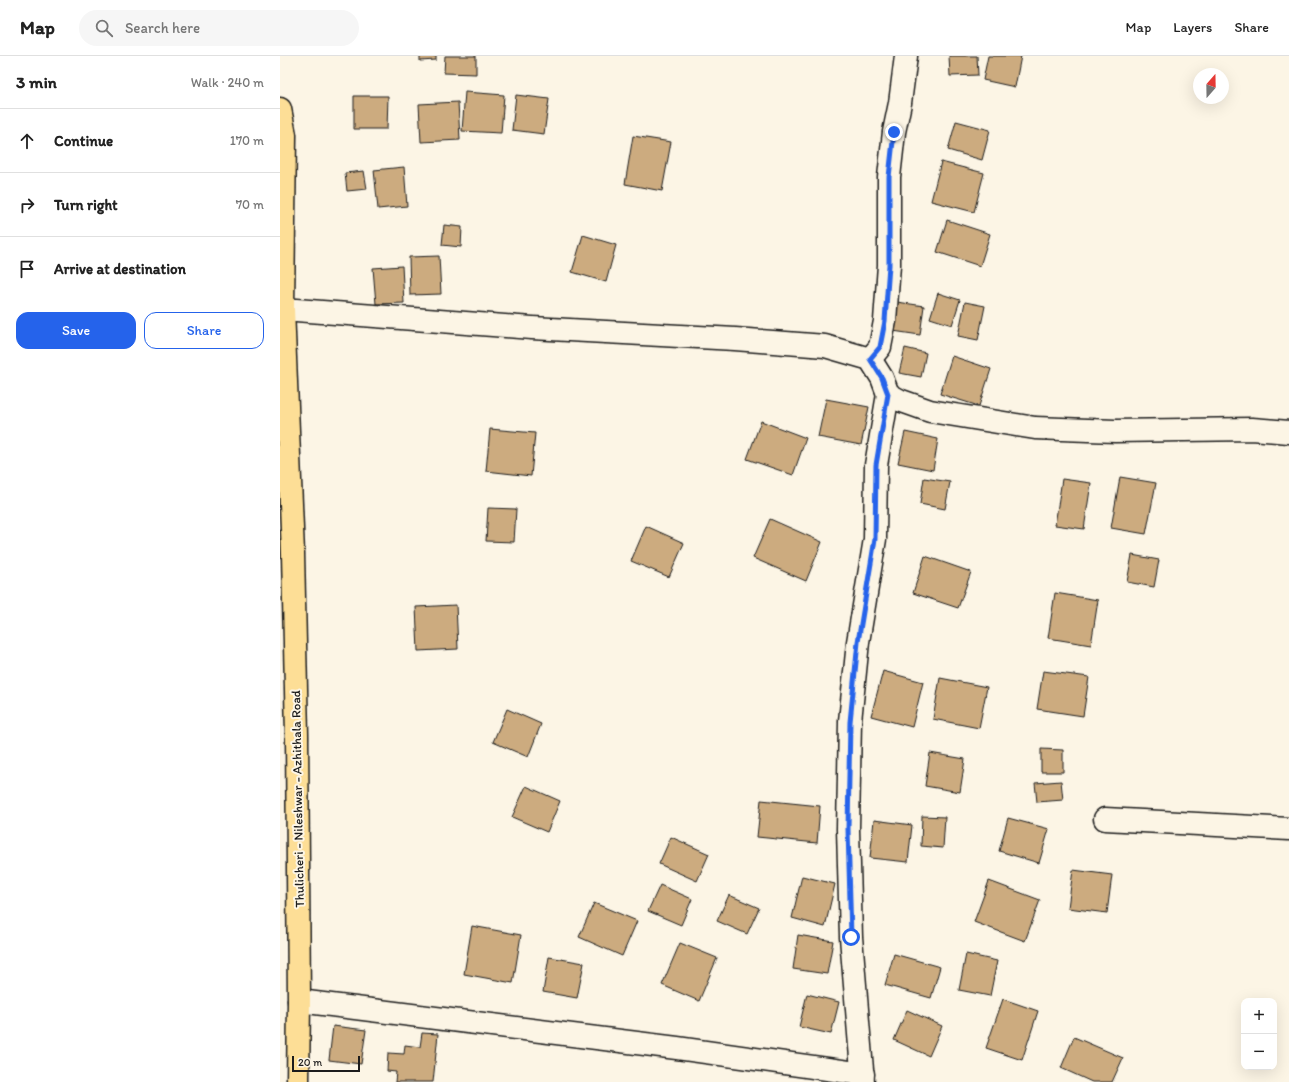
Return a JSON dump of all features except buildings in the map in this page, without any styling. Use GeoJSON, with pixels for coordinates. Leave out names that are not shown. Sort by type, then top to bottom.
{"type":"FeatureCollection","features":[{"type":"Feature","properties":{"kind":"main road","name":"Thulicheri - Nileshwar - Azhithala Road"},"geometry":{"type":"LineString","coordinates":[[280,109],[285,135],[283,309],[294,568],[297,735],[299,1001],[298,1082]]}},
{"type":"Feature","properties":{"kind":"street"},"geometry":{"type":"LineString","coordinates":[[870,359],[880,347],[885,321],[889,265],[889,177],[894,132],[900,103],[906,56]]}},
{"type":"Feature","properties":{"kind":"street"},"geometry":{"type":"LineString","coordinates":[[283,309],[532,328],[735,339],[824,346],[870,359],[882,378],[888,394],[876,465],[875,539],[858,642],[850,722],[848,829],[851,937],[863,1078],[677,1048],[299,1001]]}},
{"type":"Feature","properties":{"kind":"street"},"geometry":{"type":"LineString","coordinates":[[888,394],[899,400],[930,411],[1035,428],[1114,431],[1252,429],[1289,432]]}},
{"type":"Feature","properties":{"kind":"street"},"geometry":{"type":"LineString","coordinates":[[1105,819],[1289,829]]}},
{"type":"Feature","properties":{"kind":"route"},"geometry":{"type":"LineString","coordinates":[[851,937],[848,829],[850,722],[858,642],[875,539],[876,465],[888,394],[882,378],[870,359],[880,347],[885,321],[889,265],[889,177],[894,132]]}}]}
